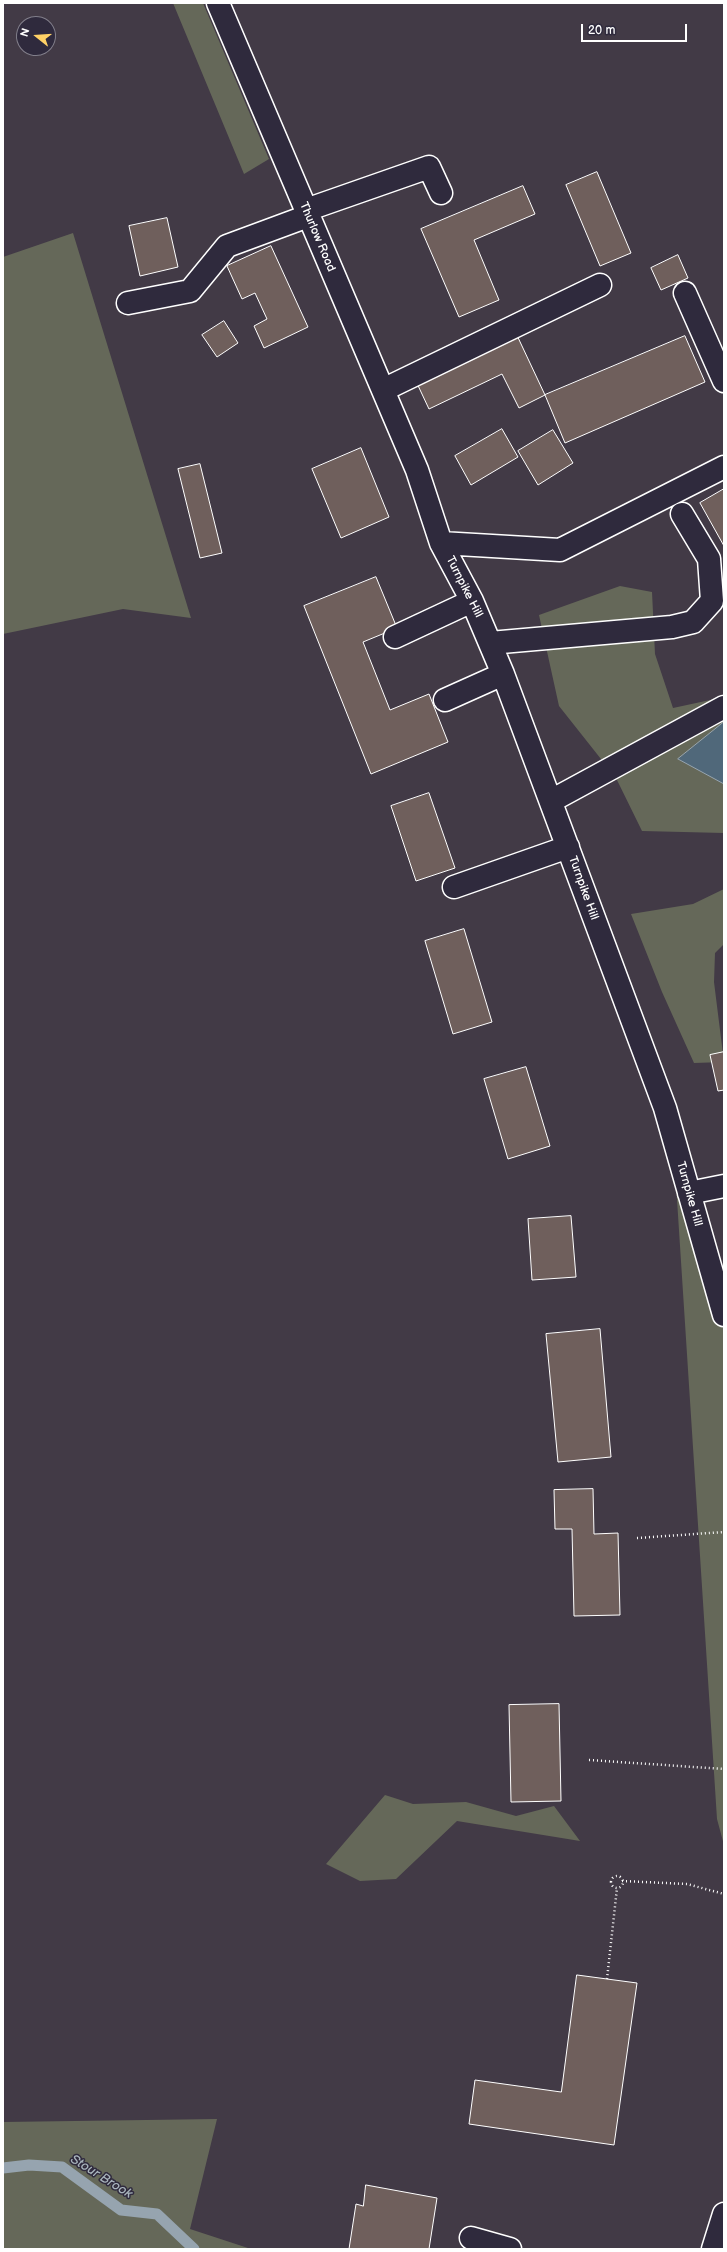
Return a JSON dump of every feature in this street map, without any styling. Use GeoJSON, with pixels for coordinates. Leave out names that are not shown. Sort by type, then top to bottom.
{"type":"FeatureCollection","features":[{"type":"Feature","properties":{"kind":"street","name":"Thurlow Road"},"geometry":{"type":"LineString","coordinates":[[218,3],[417,470]]}},
{"type":"Feature","properties":{"kind":"street"},"geometry":{"type":"LineString","coordinates":[[128,303],[190,291],[227,246],[307,213],[429,167],[441,193]]}},
{"type":"Feature","properties":{"kind":"street"},"geometry":{"type":"LineString","coordinates":[[383,390],[600,285]]}},
{"type":"Feature","properties":{"kind":"street"},"geometry":{"type":"LineString","coordinates":[[685,293],[724,381]]}},
{"type":"Feature","properties":{"kind":"street"},"geometry":{"type":"LineString","coordinates":[[441,543],[560,550],[724,468]]}},
{"type":"Feature","properties":{"kind":"street","name":"Turnpike Hill"},"geometry":{"type":"LineString","coordinates":[[417,470],[441,543],[472,602],[503,674],[665,1108],[724,1315]]}},
{"type":"Feature","properties":{"kind":"street"},"geometry":{"type":"LineString","coordinates":[[490,643],[672,628],[693,622],[712,601],[709,560],[682,514]]}},
{"type":"Feature","properties":{"kind":"street"},"geometry":{"type":"LineString","coordinates":[[395,637],[472,602]]}},
{"type":"Feature","properties":{"kind":"street"},"geometry":{"type":"LineString","coordinates":[[445,700],[503,674]]}},
{"type":"Feature","properties":{"kind":"street"},"geometry":{"type":"LineString","coordinates":[[551,801],[724,707]]}},
{"type":"Feature","properties":{"kind":"street"},"geometry":{"type":"LineString","coordinates":[[454,887],[568,847]]}},
{"type":"Feature","properties":{"kind":"street"},"geometry":{"type":"LineString","coordinates":[[689,1193],[724,1186]]}},
{"type":"Feature","properties":{"kind":"street"},"geometry":{"type":"LineString","coordinates":[[713,2249],[724,2214]]}},
{"type":"Feature","properties":{"kind":"street"},"geometry":{"type":"LineString","coordinates":[[471,2238],[510,2249]]}},
{"type":"Feature","properties":{"kind":"path"},"geometry":{"type":"LineString","coordinates":[[637,1538],[724,1532]]}},
{"type":"Feature","properties":{"kind":"path"},"geometry":{"type":"LineString","coordinates":[[589,1760],[724,1770]]}},
{"type":"Feature","properties":{"kind":"path"},"geometry":{"type":"LineString","coordinates":[[619,1876],[622,1881],[622,1886],[617,1888],[611,1885],[613,1877],[619,1876]]}},
{"type":"Feature","properties":{"kind":"path"},"geometry":{"type":"LineString","coordinates":[[622,1881],[687,1884],[724,1894]]}},
{"type":"Feature","properties":{"kind":"path"},"geometry":{"type":"LineString","coordinates":[[607,1979],[617,1888]]}},
{"type":"Feature","properties":{"kind":"green space"},"geometry":{"type":"Polygon","coordinates":[[[173,3],[203,3],[269,159],[244,174],[173,3]]]}},
{"type":"Feature","properties":{"kind":"green space"},"geometry":{"type":"Polygon","coordinates":[[[73,233],[191,618],[123,609],[3,634],[3,257],[73,233]]]}},
{"type":"Feature","properties":{"kind":"green space"},"geometry":{"type":"Polygon","coordinates":[[[620,586],[652,592],[655,654],[673,708],[724,697],[724,833],[642,831],[616,778],[559,706],[539,615],[620,586]]]}},
{"type":"Feature","properties":{"kind":"green space"},"geometry":{"type":"Polygon","coordinates":[[[724,889],[724,944],[715,953],[714,982],[724,1062],[694,1063],[662,992],[631,914],[693,904],[724,889]]]}},
{"type":"Feature","properties":{"kind":"green space"},"geometry":{"type":"Polygon","coordinates":[[[676,1184],[724,1288],[724,1845],[717,1819],[676,1184]]]}},
{"type":"Feature","properties":{"kind":"green space"},"geometry":{"type":"Polygon","coordinates":[[[385,1795],[413,1804],[466,1802],[516,1816],[554,1806],[580,1841],[457,1821],[396,1879],[360,1881],[326,1864],[385,1795]]]}},
{"type":"Feature","properties":{"kind":"green space"},"geometry":{"type":"Polygon","coordinates":[[[217,2119],[190,2229],[251,2249],[3,2249],[3,2122],[217,2119]]]}},
{"type":"Feature","properties":{"kind":"water"},"geometry":{"type":"Polygon","coordinates":[[[724,722],[724,784],[678,759],[724,722]]]}},
{"type":"Feature","properties":{"kind":"building"},"geometry":{"type":"Polygon","coordinates":[[[597,172],[631,253],[600,266],[566,185],[597,172]]]}},
{"type":"Feature","properties":{"kind":"building"},"geometry":{"type":"Polygon","coordinates":[[[523,186],[535,214],[474,240],[499,300],[459,317],[421,229],[523,186]]]}},
{"type":"Feature","properties":{"kind":"building"},"geometry":{"type":"Polygon","coordinates":[[[167,218],[178,267],[140,276],[129,226],[167,218]]]}},
{"type":"Feature","properties":{"kind":"building"},"geometry":{"type":"Polygon","coordinates":[[[271,246],[308,327],[264,348],[254,326],[267,319],[255,293],[242,299],[227,266],[271,246]]]}},
{"type":"Feature","properties":{"kind":"building"},"geometry":{"type":"Polygon","coordinates":[[[678,255],[688,278],[661,290],[651,268],[678,255]]]}},
{"type":"Feature","properties":{"kind":"building"},"geometry":{"type":"Polygon","coordinates":[[[224,321],[238,343],[217,357],[202,335],[224,321]]]}},
{"type":"Feature","properties":{"kind":"building"},"geometry":{"type":"Polygon","coordinates":[[[514,329],[545,395],[519,408],[502,374],[429,409],[414,377],[514,329]]]}},
{"type":"Feature","properties":{"kind":"building"},"geometry":{"type":"Polygon","coordinates":[[[685,336],[705,382],[565,443],[545,395],[685,336]]]}},
{"type":"Feature","properties":{"kind":"building"},"geometry":{"type":"Polygon","coordinates":[[[502,429],[518,457],[471,485],[455,456],[502,429]]]}},
{"type":"Feature","properties":{"kind":"building"},"geometry":{"type":"Polygon","coordinates":[[[553,430],[573,463],[538,485],[518,451],[553,430]]]}},
{"type":"Feature","properties":{"kind":"building"},"geometry":{"type":"Polygon","coordinates":[[[361,448],[389,517],[341,538],[312,469],[361,448]]]}},
{"type":"Feature","properties":{"kind":"building"},"geometry":{"type":"Polygon","coordinates":[[[200,464],[222,553],[200,558],[178,469],[200,464]]]}},
{"type":"Feature","properties":{"kind":"building"},"geometry":{"type":"Polygon","coordinates":[[[724,489],[724,546],[700,503],[724,489]]]}},
{"type":"Feature","properties":{"kind":"building"},"geometry":{"type":"Polygon","coordinates":[[[376,577],[397,628],[363,642],[390,710],[429,694],[448,742],[371,774],[304,606],[376,577]]]}},
{"type":"Feature","properties":{"kind":"building"},"geometry":{"type":"Polygon","coordinates":[[[429,793],[455,868],[416,881],[391,806],[429,793]]]}},
{"type":"Feature","properties":{"kind":"building"},"geometry":{"type":"Polygon","coordinates":[[[464,929],[492,1022],[453,1034],[425,941],[464,929]]]}},
{"type":"Feature","properties":{"kind":"building"},"geometry":{"type":"Polygon","coordinates":[[[724,1052],[724,1090],[718,1091],[710,1055],[724,1052]]]}},
{"type":"Feature","properties":{"kind":"building"},"geometry":{"type":"Polygon","coordinates":[[[526,1067],[550,1146],[508,1159],[484,1079],[526,1067]]]}},
{"type":"Feature","properties":{"kind":"building"},"geometry":{"type":"Polygon","coordinates":[[[571,1216],[576,1277],[532,1280],[528,1219],[571,1216]]]}},
{"type":"Feature","properties":{"kind":"building"},"geometry":{"type":"Polygon","coordinates":[[[600,1329],[611,1457],[558,1462],[546,1334],[600,1329]]]}},
{"type":"Feature","properties":{"kind":"building"},"geometry":{"type":"Polygon","coordinates":[[[593,1489],[594,1534],[618,1533],[620,1615],[574,1616],[572,1529],[555,1529],[554,1490],[593,1489]]]}},
{"type":"Feature","properties":{"kind":"building"},"geometry":{"type":"Polygon","coordinates":[[[559,1704],[561,1801],[511,1802],[509,1705],[559,1704]]]}},
{"type":"Feature","properties":{"kind":"building"},"geometry":{"type":"Polygon","coordinates":[[[577,1975],[637,1983],[614,2145],[469,2124],[475,2080],[561,2092],[577,1975]]]}},
{"type":"Feature","properties":{"kind":"building"},"geometry":{"type":"Polygon","coordinates":[[[366,2185],[437,2198],[429,2249],[349,2249],[356,2204],[363,2206],[366,2185]]]}},
{"type":"Feature","properties":{"kind":"waterway","name":"Stour Brook"},"geometry":{"type":"LineString","coordinates":[[3,2168],[29,2165],[62,2167],[121,2210],[157,2214],[194,2249]]}}]}
